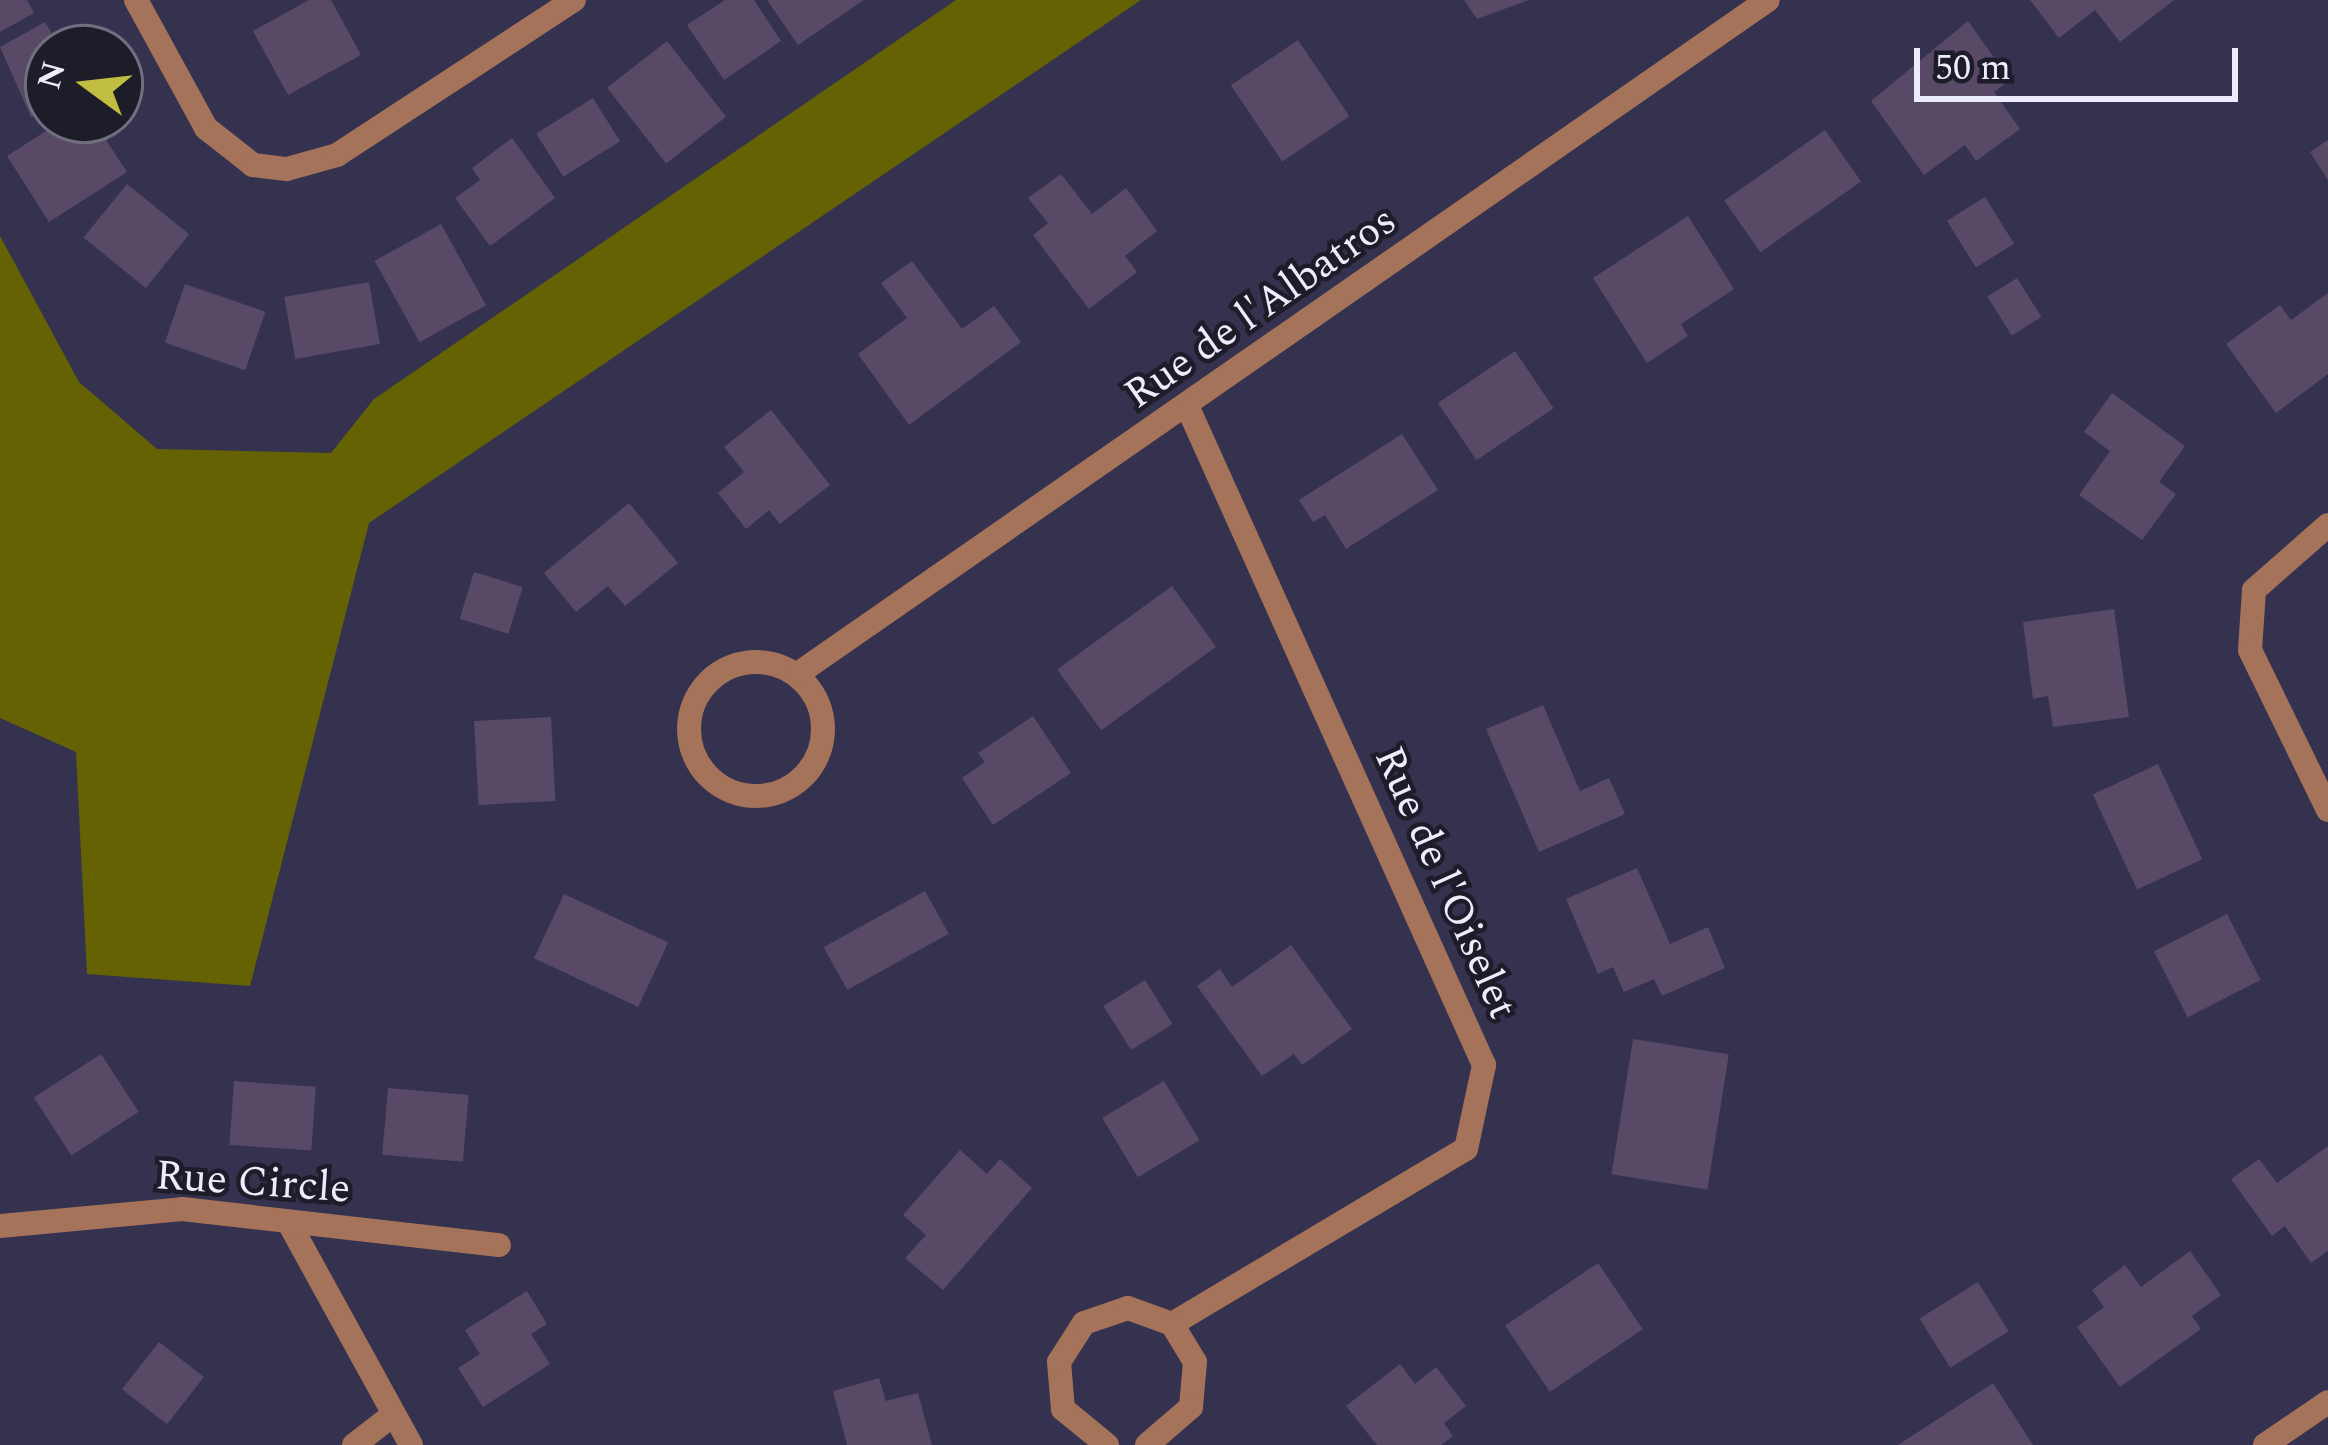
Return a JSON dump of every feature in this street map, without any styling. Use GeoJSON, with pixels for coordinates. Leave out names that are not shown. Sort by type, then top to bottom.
{"type":"FeatureCollection","features":[{"type":"Feature","properties":{"kind":"street"},"geometry":{"type":"LineString","coordinates":[[136,0],[206,128],[253,165],[287,169],[337,155],[574,0]]}},
{"type":"Feature","properties":{"kind":"street","name":"Rue de l'Albatros"},"geometry":{"type":"LineString","coordinates":[[796,675],[1188,408],[1768,0]]}},
{"type":"Feature","properties":{"kind":"street","name":"Rue de l'Oiselet"},"geometry":{"type":"LineString","coordinates":[[1172,1324],[1466,1149],[1484,1066],[1188,408]]}},
{"type":"Feature","properties":{"kind":"street"},"geometry":{"type":"LineString","coordinates":[[2328,525],[2254,590],[2250,650],[2328,810]]}},
{"type":"Feature","properties":{"kind":"street"},"geometry":{"type":"LineString","coordinates":[[733,659],[796,675],[825,734],[801,782],[777,795],[719,785],[692,747],[699,692],[733,659]]}},
{"type":"Feature","properties":{"kind":"street","name":"Rue Circle"},"geometry":{"type":"LineString","coordinates":[[0,1226],[182,1209],[499,1245]]}},
{"type":"Feature","properties":{"kind":"street"},"geometry":{"type":"LineString","coordinates":[[289,1222],[411,1445]]}},
{"type":"Feature","properties":{"kind":"street"},"geometry":{"type":"LineString","coordinates":[[1107,1445],[1063,1409],[1059,1363],[1068,1340],[1084,1323],[1128,1308],[1172,1324],[1196,1362],[1197,1385],[1179,1426],[1147,1445]]}},
{"type":"Feature","properties":{"kind":"street"},"geometry":{"type":"LineString","coordinates":[[2265,1445],[2328,1402]]}},
{"type":"Feature","properties":{"kind":"street"},"geometry":{"type":"LineString","coordinates":[[354,1445],[393,1414]]}},
{"type":"Feature","properties":{"kind":"shaded area"},"geometry":{"type":"Polygon","coordinates":[[[956,0],[1141,0],[369,523],[250,986],[87,974],[76,752],[0,718],[0,236],[79,382],[157,449],[331,453],[374,399],[956,0]]]}},
{"type":"Feature","properties":{"kind":"building"},"geometry":{"type":"Polygon","coordinates":[[[0,0],[27,0],[34,13],[0,32],[0,0]]]}},
{"type":"Feature","properties":{"kind":"building"},"geometry":{"type":"Polygon","coordinates":[[[309,0],[331,0],[361,55],[288,95],[253,31],[309,0]]]}},
{"type":"Feature","properties":{"kind":"building"},"geometry":{"type":"Polygon","coordinates":[[[725,0],[754,0],[781,41],[724,80],[687,25],[725,0]]]}},
{"type":"Feature","properties":{"kind":"building"},"geometry":{"type":"Polygon","coordinates":[[[767,0],[864,0],[798,45],[767,0]]]}},
{"type":"Feature","properties":{"kind":"building"},"geometry":{"type":"Polygon","coordinates":[[[1464,0],[1529,0],[1477,19],[1464,0]]]}},
{"type":"Feature","properties":{"kind":"building"},"geometry":{"type":"Polygon","coordinates":[[[2030,0],[2174,0],[2120,42],[2095,10],[2059,38],[2030,0]]]}},
{"type":"Feature","properties":{"kind":"building"},"geometry":{"type":"Polygon","coordinates":[[[1968,21],[2010,80],[1994,92],[2020,129],[1976,161],[1965,145],[1924,175],[1871,101],[1968,21]]]}},
{"type":"Feature","properties":{"kind":"building"},"geometry":{"type":"Polygon","coordinates":[[[24,34],[24,101],[0,47],[24,34]]]}},
{"type":"Feature","properties":{"kind":"building"},"geometry":{"type":"Polygon","coordinates":[[[1298,40],[1349,116],[1282,162],[1231,85],[1298,40]]]}},
{"type":"Feature","properties":{"kind":"building"},"geometry":{"type":"Polygon","coordinates":[[[667,41],[726,117],[666,163],[607,88],[667,41]]]}},
{"type":"Feature","properties":{"kind":"building"},"geometry":{"type":"Polygon","coordinates":[[[593,98],[620,141],[563,177],[536,134],[593,98]]]}},
{"type":"Feature","properties":{"kind":"building"},"geometry":{"type":"Polygon","coordinates":[[[1825,130],[1861,182],[1760,252],[1724,201],[1825,130]]]}},
{"type":"Feature","properties":{"kind":"building"},"geometry":{"type":"Polygon","coordinates":[[[512,138],[555,198],[490,246],[455,198],[480,180],[472,168],[512,138]]]}},
{"type":"Feature","properties":{"kind":"building"},"geometry":{"type":"Polygon","coordinates":[[[2328,140],[2328,180],[2310,152],[2328,140]]]}},
{"type":"Feature","properties":{"kind":"building"},"geometry":{"type":"Polygon","coordinates":[[[26,144],[109,144],[127,172],[49,222],[7,156],[26,144]]]}},
{"type":"Feature","properties":{"kind":"building"},"geometry":{"type":"Polygon","coordinates":[[[1061,174],[1092,214],[1126,188],[1157,231],[1125,256],[1137,272],[1089,309],[1033,235],[1048,223],[1028,198],[1061,174]]]}},
{"type":"Feature","properties":{"kind":"building"},"geometry":{"type":"Polygon","coordinates":[[[127,184],[189,234],[146,288],[84,238],[127,184]]]}},
{"type":"Feature","properties":{"kind":"building"},"geometry":{"type":"Polygon","coordinates":[[[1985,197],[2014,244],[1976,267],[1947,221],[1985,197]]]}},
{"type":"Feature","properties":{"kind":"building"},"geometry":{"type":"Polygon","coordinates":[[[1688,216],[1734,289],[1681,324],[1688,336],[1647,363],[1593,278],[1688,216]]]}},
{"type":"Feature","properties":{"kind":"building"},"geometry":{"type":"Polygon","coordinates":[[[441,224],[486,305],[420,342],[375,261],[441,224]]]}},
{"type":"Feature","properties":{"kind":"building"},"geometry":{"type":"Polygon","coordinates":[[[912,261],[962,329],[994,306],[1021,342],[909,425],[858,354],[907,318],[881,283],[912,261]]]}},
{"type":"Feature","properties":{"kind":"building"},"geometry":{"type":"Polygon","coordinates":[[[2017,278],[2041,317],[2012,336],[1987,297],[2017,278]]]}},
{"type":"Feature","properties":{"kind":"building"},"geometry":{"type":"Polygon","coordinates":[[[369,282],[380,344],[295,359],[284,297],[369,282]]]}},
{"type":"Feature","properties":{"kind":"building"},"geometry":{"type":"Polygon","coordinates":[[[185,284],[265,312],[245,370],[165,343],[185,284]]]}},
{"type":"Feature","properties":{"kind":"building"},"geometry":{"type":"Polygon","coordinates":[[[2328,293],[2328,374],[2276,413],[2226,344],[2280,305],[2291,320],[2328,293]]]}},
{"type":"Feature","properties":{"kind":"building"},"geometry":{"type":"Polygon","coordinates":[[[1515,351],[1554,408],[1476,460],[1438,403],[1515,351]]]}},
{"type":"Feature","properties":{"kind":"building"},"geometry":{"type":"Polygon","coordinates":[[[2112,393],[2185,446],[2159,482],[2176,494],[2142,540],[2079,495],[2110,451],[2084,432],[2112,393]]]}},
{"type":"Feature","properties":{"kind":"building"},"geometry":{"type":"Polygon","coordinates":[[[771,410],[830,485],[780,524],[769,510],[746,529],[718,493],[744,472],[724,447],[771,410]]]}},
{"type":"Feature","properties":{"kind":"building"},"geometry":{"type":"Polygon","coordinates":[[[1402,434],[1438,490],[1346,549],[1325,515],[1313,522],[1299,500],[1402,434]]]}},
{"type":"Feature","properties":{"kind":"building"},"geometry":{"type":"Polygon","coordinates":[[[629,503],[678,563],[625,606],[608,586],[576,612],[544,573],[629,503]]]}},
{"type":"Feature","properties":{"kind":"building"},"geometry":{"type":"Polygon","coordinates":[[[474,572],[523,587],[508,634],[460,619],[474,572]]]}},
{"type":"Feature","properties":{"kind":"building"},"geometry":{"type":"Polygon","coordinates":[[[1172,586],[1216,647],[1101,730],[1057,669],[1172,586]]]}},
{"type":"Feature","properties":{"kind":"building"},"geometry":{"type":"Polygon","coordinates":[[[2114,609],[2129,717],[2053,727],[2048,696],[2033,699],[2023,622],[2114,609]]]}},
{"type":"Feature","properties":{"kind":"building"},"geometry":{"type":"Polygon","coordinates":[[[1543,705],[1580,791],[1609,778],[1625,814],[1539,852],[1486,729],[1543,705]]]}},
{"type":"Feature","properties":{"kind":"building"},"geometry":{"type":"Polygon","coordinates":[[[1033,716],[1071,773],[993,825],[962,778],[985,762],[978,753],[1033,716]]]}},
{"type":"Feature","properties":{"kind":"building"},"geometry":{"type":"Polygon","coordinates":[[[551,717],[555,801],[479,805],[474,721],[551,717]]]}},
{"type":"Feature","properties":{"kind":"building"},"geometry":{"type":"Polygon","coordinates":[[[2158,764],[2202,859],[2137,890],[2093,794],[2158,764]]]}},
{"type":"Feature","properties":{"kind":"building"},"geometry":{"type":"Polygon","coordinates":[[[1637,868],[1670,944],[1708,927],[1725,968],[1662,996],[1654,979],[1624,992],[1613,967],[1598,974],[1566,899],[1637,868]]]}},
{"type":"Feature","properties":{"kind":"building"},"geometry":{"type":"Polygon","coordinates":[[[925,891],[949,934],[847,990],[824,947],[925,891]]]}},
{"type":"Feature","properties":{"kind":"building"},"geometry":{"type":"Polygon","coordinates":[[[564,894],[668,943],[638,1007],[534,958],[564,894]]]}},
{"type":"Feature","properties":{"kind":"building"},"geometry":{"type":"Polygon","coordinates":[[[2227,914],[2261,980],[2188,1017],[2154,951],[2227,914]]]}},
{"type":"Feature","properties":{"kind":"building"},"geometry":{"type":"Polygon","coordinates":[[[1291,945],[1352,1029],[1302,1065],[1294,1054],[1262,1076],[1197,986],[1220,969],[1232,987],[1291,945]]]}},
{"type":"Feature","properties":{"kind":"building"},"geometry":{"type":"Polygon","coordinates":[[[1145,980],[1173,1024],[1131,1050],[1103,1006],[1145,980]]]}},
{"type":"Feature","properties":{"kind":"building"},"geometry":{"type":"Polygon","coordinates":[[[1633,1039],[1729,1054],[1707,1189],[1612,1174],[1633,1039]]]}},
{"type":"Feature","properties":{"kind":"building"},"geometry":{"type":"Polygon","coordinates":[[[101,1054],[139,1112],[71,1155],[34,1098],[101,1054]]]}},
{"type":"Feature","properties":{"kind":"building"},"geometry":{"type":"Polygon","coordinates":[[[234,1081],[316,1087],[311,1151],[230,1145],[234,1081]]]}},
{"type":"Feature","properties":{"kind":"building"},"geometry":{"type":"Polygon","coordinates":[[[1164,1081],[1200,1140],[1138,1177],[1102,1118],[1164,1081]]]}},
{"type":"Feature","properties":{"kind":"building"},"geometry":{"type":"Polygon","coordinates":[[[388,1088],[469,1095],[463,1162],[382,1155],[388,1088]]]}},
{"type":"Feature","properties":{"kind":"building"},"geometry":{"type":"Polygon","coordinates":[[[2328,1146],[2328,1251],[2311,1263],[2285,1226],[2272,1236],[2231,1179],[2259,1159],[2277,1183],[2328,1146]]]}},
{"type":"Feature","properties":{"kind":"building"},"geometry":{"type":"Polygon","coordinates":[[[960,1150],[987,1174],[1000,1159],[1032,1188],[943,1290],[905,1258],[926,1235],[903,1215],[960,1150]]]}},
{"type":"Feature","properties":{"kind":"building"},"geometry":{"type":"Polygon","coordinates":[[[2190,1251],[2221,1295],[2192,1316],[2201,1329],[2120,1387],[2077,1327],[2104,1307],[2092,1290],[2125,1265],[2141,1287],[2190,1251]]]}},
{"type":"Feature","properties":{"kind":"building"},"geometry":{"type":"Polygon","coordinates":[[[1598,1263],[1643,1329],[1550,1392],[1505,1326],[1598,1263]]]}},
{"type":"Feature","properties":{"kind":"building"},"geometry":{"type":"Polygon","coordinates":[[[1978,1282],[2009,1331],[1950,1368],[1919,1319],[1978,1282]]]}},
{"type":"Feature","properties":{"kind":"building"},"geometry":{"type":"Polygon","coordinates":[[[527,1291],[547,1324],[531,1334],[550,1364],[483,1407],[458,1368],[480,1354],[465,1330],[527,1291]]]}},
{"type":"Feature","properties":{"kind":"building"},"geometry":{"type":"Polygon","coordinates":[[[159,1342],[204,1377],[167,1424],[122,1389],[159,1342]]]}},
{"type":"Feature","properties":{"kind":"building"},"geometry":{"type":"Polygon","coordinates":[[[1400,1364],[1415,1384],[1436,1367],[1466,1406],[1444,1423],[1453,1436],[1441,1445],[1377,1445],[1346,1406],[1400,1364]]]}},
{"type":"Feature","properties":{"kind":"building"},"geometry":{"type":"Polygon","coordinates":[[[879,1378],[886,1401],[918,1393],[932,1445],[847,1445],[833,1391],[879,1378]]]}},
{"type":"Feature","properties":{"kind":"building"},"geometry":{"type":"Polygon","coordinates":[[[1993,1383],[2033,1445],[1898,1445],[1993,1383]]]}}]}
